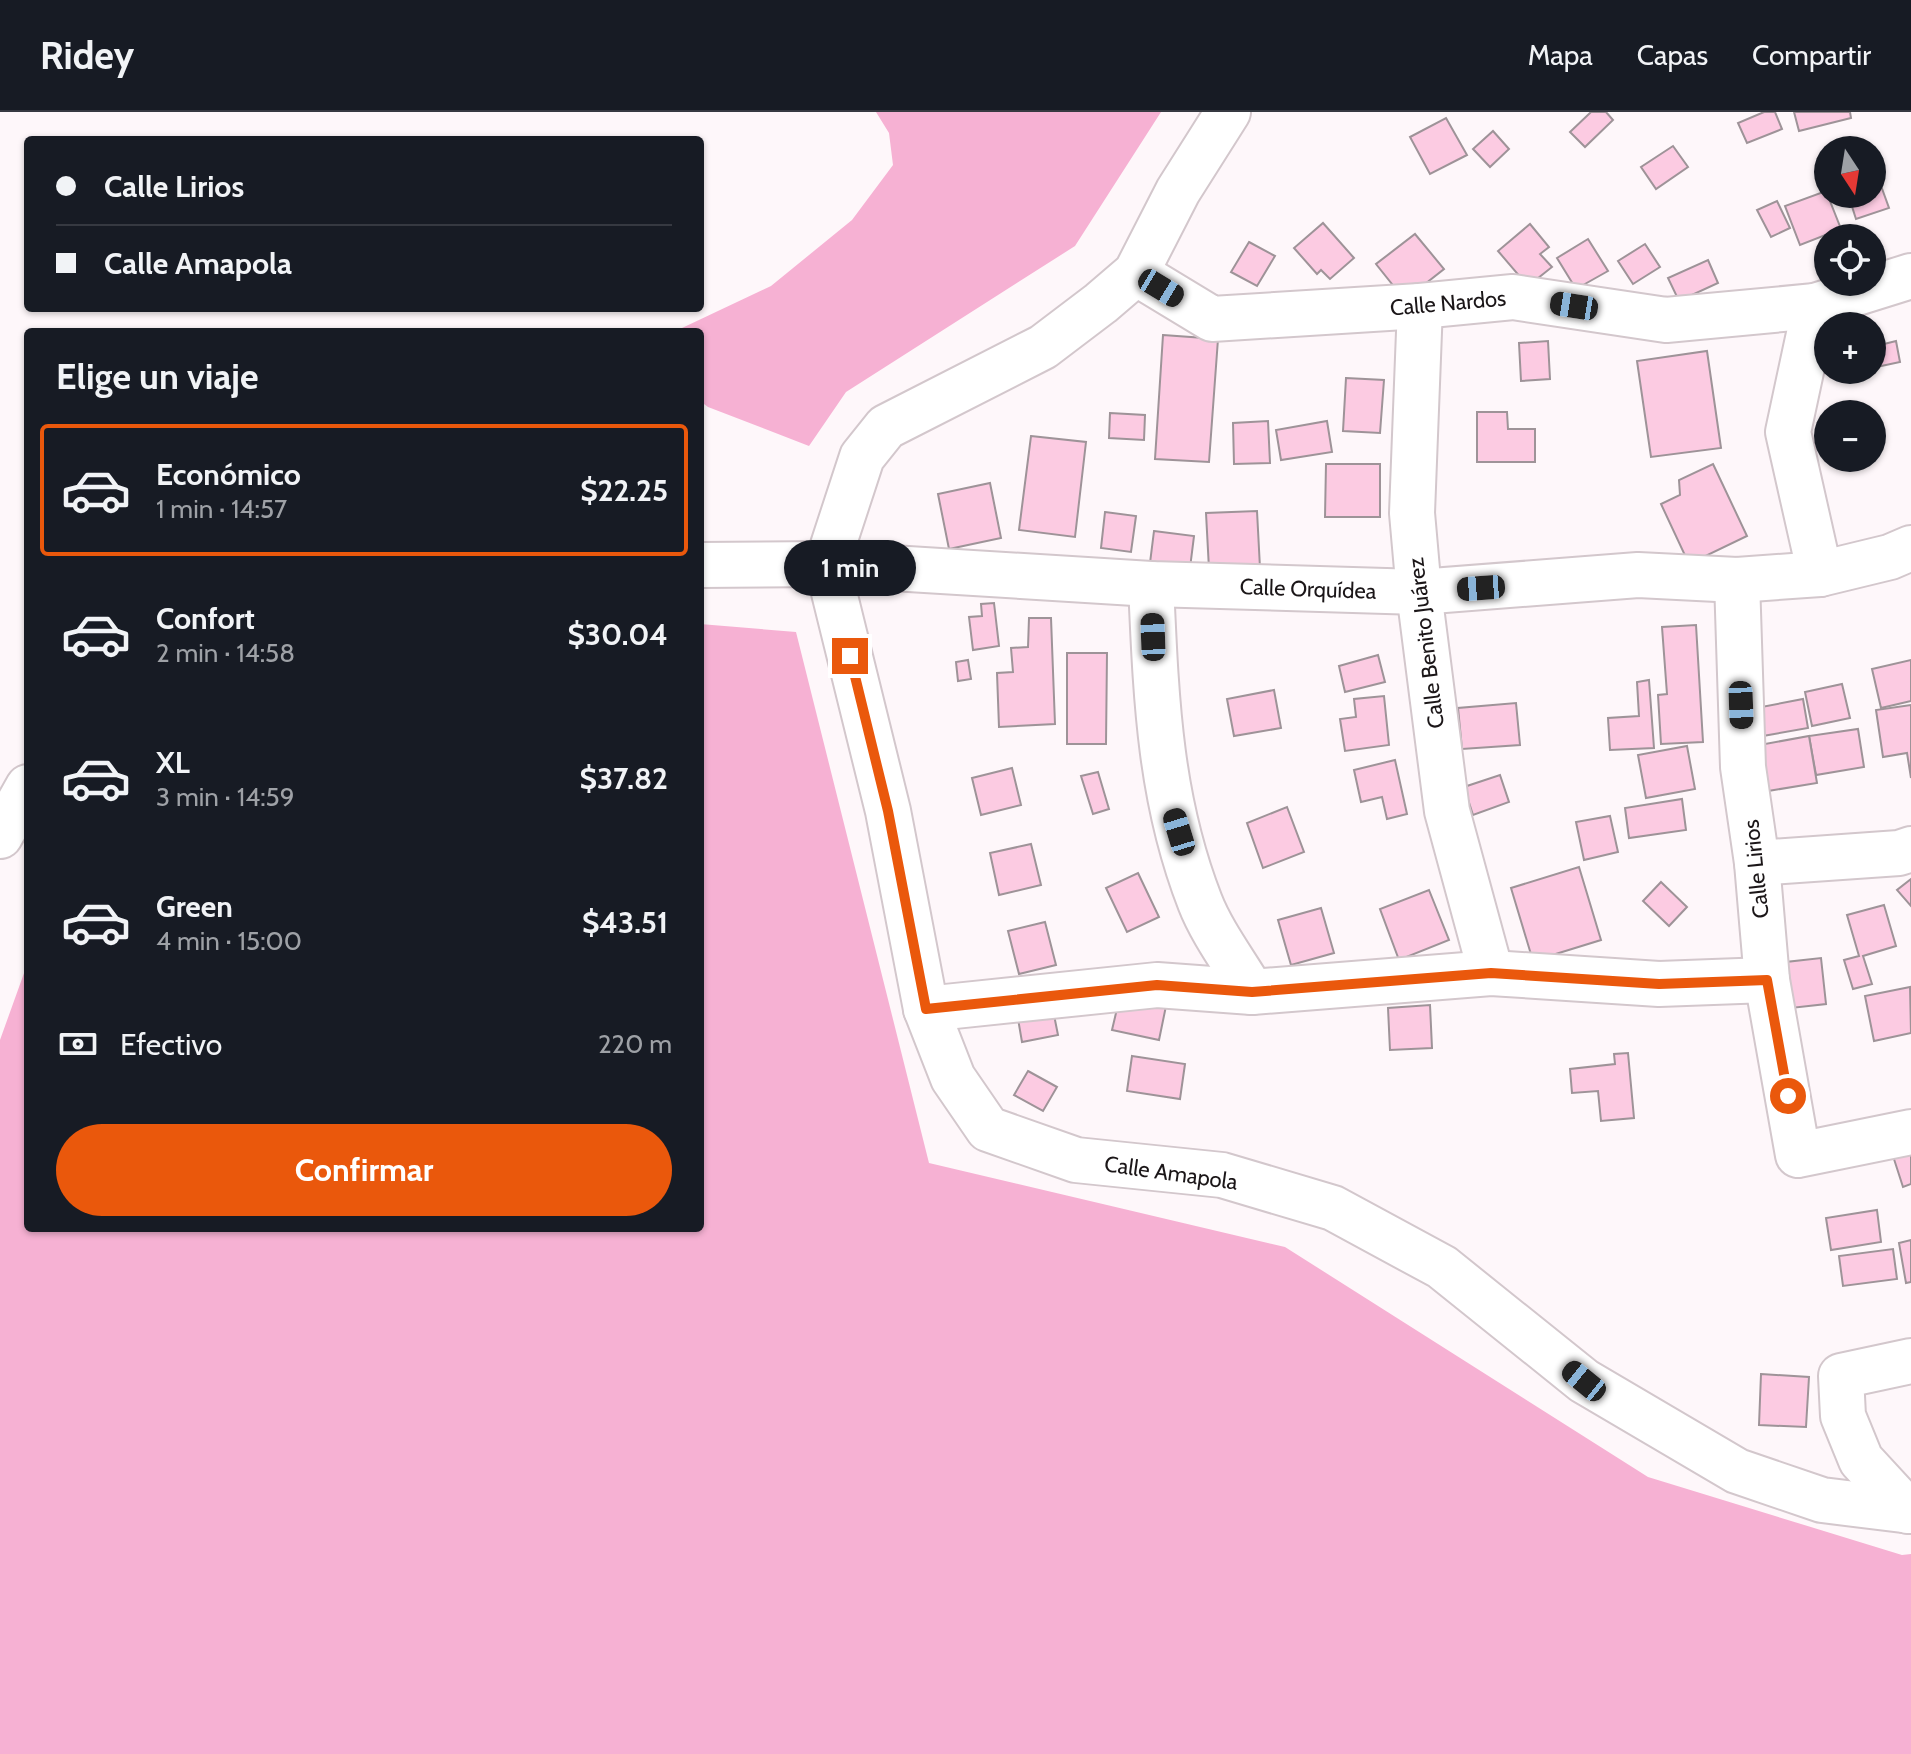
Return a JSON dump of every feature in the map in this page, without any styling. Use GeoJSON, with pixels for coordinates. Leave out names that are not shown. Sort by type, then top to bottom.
{"type":"FeatureCollection","features":[{"type":"Feature","properties":{"kind":"street"},"geometry":{"type":"LineString","coordinates":[[827,564],[862,457],[886,427],[1043,347],[1136,273],[1178,191],[1228,112]]}},
{"type":"Feature","properties":{"kind":"street","name":"Calle Nardos"},"geometry":{"type":"LineString","coordinates":[[1136,273],[1212,319],[1513,297],[1666,320],[1815,306],[1911,276]]}},
{"type":"Feature","properties":{"kind":"street","name":"Calle Benito Juárez"},"geometry":{"type":"LineString","coordinates":[[1420,306],[1412,513],[1419,592],[1447,811],[1491,973]]}},
{"type":"Feature","properties":{"kind":"street"},"geometry":{"type":"LineString","coordinates":[[1815,306],[1788,432],[1820,574]]}},
{"type":"Feature","properties":{"kind":"street","name":"Calle Orquídea"},"geometry":{"type":"LineString","coordinates":[[704,565],[827,564],[1151,584],[1419,592],[1638,575],[1737,580],[1820,574],[1890,557],[1911,548]]}},
{"type":"Feature","properties":{"kind":"street","name":"Calle Amapola"},"geometry":{"type":"LineString","coordinates":[[827,564],[888,811],[926,1009],[953,1078],[988,1129],[1076,1160],[1222,1175],[1333,1208],[1442,1267],[1584,1381],[1737,1471],[1822,1500],[1909,1511]]}},
{"type":"Feature","properties":{"kind":"street","name":"Calle Lirios"},"geometry":{"type":"LineString","coordinates":[[1737,580],[1743,767],[1757,863],[1767,980],[1798,1155],[1911,1132]]}},
{"type":"Feature","properties":{"kind":"street"},"geometry":{"type":"LineString","coordinates":[[1151,584],[1157,717],[1171,809],[1201,904],[1252,992]]}},
{"type":"Feature","properties":{"kind":"street"},"geometry":{"type":"LineString","coordinates":[[0,836],[24,794]]}},
{"type":"Feature","properties":{"kind":"street"},"geometry":{"type":"LineString","coordinates":[[1757,863],[1899,853],[1911,849]]}},
{"type":"Feature","properties":{"kind":"street"},"geometry":{"type":"LineString","coordinates":[[926,1009],[1157,985],[1252,992],[1491,973],[1659,984],[1767,980]]}},
{"type":"Feature","properties":{"kind":"street"},"geometry":{"type":"LineString","coordinates":[[1909,1511],[1861,1460],[1843,1416],[1841,1376],[1911,1361]]}},
{"type":"Feature","properties":{"kind":"shaded area"},"geometry":{"type":"Polygon","coordinates":[[[876,112],[1161,112],[1075,246],[846,392],[809,446],[708,407],[704,404],[704,328],[682,328],[771,286],[852,220],[893,165],[889,133],[876,112]]]}},
{"type":"Feature","properties":{"kind":"shaded area"},"geometry":{"type":"Polygon","coordinates":[[[704,624],[796,632],[929,1163],[1285,1247],[1648,1477],[1902,1555],[1911,1554],[1911,1754],[0,1754],[0,1040],[24,973],[24,1232],[704,1232],[704,624]]]}},
{"type":"Feature","properties":{"kind":"building"},"geometry":{"type":"Polygon","coordinates":[[[1591,112],[1606,112],[1613,120],[1585,147],[1570,132],[1591,112]]]}},
{"type":"Feature","properties":{"kind":"building"},"geometry":{"type":"Polygon","coordinates":[[[1764,112],[1775,112],[1782,129],[1747,143],[1738,123],[1764,112]]]}},
{"type":"Feature","properties":{"kind":"building"},"geometry":{"type":"Polygon","coordinates":[[[1794,112],[1850,112],[1851,118],[1799,131],[1794,112]]]}},
{"type":"Feature","properties":{"kind":"building"},"geometry":{"type":"Polygon","coordinates":[[[1446,118],[1467,155],[1430,174],[1410,137],[1446,118]]]}},
{"type":"Feature","properties":{"kind":"building"},"geometry":{"type":"Polygon","coordinates":[[[1493,131],[1509,149],[1490,167],[1473,149],[1493,131]]]}},
{"type":"Feature","properties":{"kind":"building"},"geometry":{"type":"Polygon","coordinates":[[[1673,146],[1688,167],[1656,189],[1641,167],[1673,146]]]}},
{"type":"Feature","properties":{"kind":"building"},"geometry":{"type":"Polygon","coordinates":[[[1814,195],[1814,208],[1833,208],[1839,224],[1814,224],[1814,240],[1800,245],[1785,206],[1814,195]]]}},
{"type":"Feature","properties":{"kind":"building"},"geometry":{"type":"Polygon","coordinates":[[[1886,200],[1889,208],[1856,219],[1852,208],[1886,208],[1886,200]]]}},
{"type":"Feature","properties":{"kind":"building"},"geometry":{"type":"Polygon","coordinates":[[[1777,201],[1790,228],[1771,237],[1757,210],[1777,201]]]}},
{"type":"Feature","properties":{"kind":"building"},"geometry":{"type":"Polygon","coordinates":[[[1323,223],[1354,258],[1330,279],[1321,270],[1317,274],[1294,248],[1323,223]]]}},
{"type":"Feature","properties":{"kind":"building"},"geometry":{"type":"Polygon","coordinates":[[[1530,224],[1549,247],[1540,254],[1552,267],[1528,286],[1498,251],[1530,224]]]}},
{"type":"Feature","properties":{"kind":"building"},"geometry":{"type":"Polygon","coordinates":[[[1415,234],[1444,269],[1411,295],[1400,294],[1376,264],[1415,234]]]}},
{"type":"Feature","properties":{"kind":"building"},"geometry":{"type":"Polygon","coordinates":[[[1588,239],[1608,271],[1576,289],[1557,258],[1588,239]]]}},
{"type":"Feature","properties":{"kind":"building"},"geometry":{"type":"Polygon","coordinates":[[[1249,242],[1275,256],[1257,286],[1231,272],[1249,242]]]}},
{"type":"Feature","properties":{"kind":"building"},"geometry":{"type":"Polygon","coordinates":[[[1645,244],[1660,267],[1633,284],[1618,261],[1645,244]]]}},
{"type":"Feature","properties":{"kind":"building"},"geometry":{"type":"Polygon","coordinates":[[[1708,260],[1718,283],[1679,301],[1668,278],[1708,260]]]}},
{"type":"Feature","properties":{"kind":"building"},"geometry":{"type":"Polygon","coordinates":[[[1163,335],[1218,339],[1209,462],[1155,459],[1163,335]]]}},
{"type":"Feature","properties":{"kind":"building"},"geometry":{"type":"Polygon","coordinates":[[[1548,341],[1550,379],[1521,381],[1519,343],[1548,341]]]}},
{"type":"Feature","properties":{"kind":"building"},"geometry":{"type":"Polygon","coordinates":[[[1896,341],[1900,362],[1886,365],[1886,344],[1896,341]]]}},
{"type":"Feature","properties":{"kind":"building"},"geometry":{"type":"Polygon","coordinates":[[[1707,351],[1721,448],[1651,457],[1637,361],[1707,351]]]}},
{"type":"Feature","properties":{"kind":"building"},"geometry":{"type":"Polygon","coordinates":[[[1346,378],[1384,380],[1380,433],[1343,431],[1346,378]]]}},
{"type":"Feature","properties":{"kind":"building"},"geometry":{"type":"Polygon","coordinates":[[[1477,412],[1507,412],[1508,429],[1535,429],[1535,462],[1477,462],[1477,412]]]}},
{"type":"Feature","properties":{"kind":"building"},"geometry":{"type":"Polygon","coordinates":[[[1110,413],[1145,415],[1144,440],[1109,438],[1110,413]]]}},
{"type":"Feature","properties":{"kind":"building"},"geometry":{"type":"Polygon","coordinates":[[[1268,421],[1270,463],[1234,464],[1233,423],[1268,421]]]}},
{"type":"Feature","properties":{"kind":"building"},"geometry":{"type":"Polygon","coordinates":[[[1327,421],[1332,452],[1281,460],[1276,430],[1327,421]]]}},
{"type":"Feature","properties":{"kind":"building"},"geometry":{"type":"Polygon","coordinates":[[[1031,436],[1086,442],[1075,537],[1019,530],[1031,436]]]}},
{"type":"Feature","properties":{"kind":"building"},"geometry":{"type":"Polygon","coordinates":[[[1326,464],[1380,464],[1380,517],[1325,517],[1326,464]]]}},
{"type":"Feature","properties":{"kind":"building"},"geometry":{"type":"Polygon","coordinates":[[[1713,464],[1747,536],[1689,564],[1661,504],[1680,495],[1679,480],[1713,464]]]}},
{"type":"Feature","properties":{"kind":"building"},"geometry":{"type":"Polygon","coordinates":[[[990,483],[1001,538],[949,549],[938,494],[990,483]]]}},
{"type":"Feature","properties":{"kind":"building"},"geometry":{"type":"Polygon","coordinates":[[[1257,511],[1260,568],[1209,569],[1206,513],[1257,511]]]}},
{"type":"Feature","properties":{"kind":"building"},"geometry":{"type":"Polygon","coordinates":[[[1105,512],[1136,516],[1131,552],[1101,548],[1105,512]]]}},
{"type":"Feature","properties":{"kind":"building"},"geometry":{"type":"Polygon","coordinates":[[[1154,531],[1194,536],[1190,568],[1150,563],[1154,531]]]}},
{"type":"Feature","properties":{"kind":"building"},"geometry":{"type":"Polygon","coordinates":[[[994,603],[999,646],[973,650],[969,617],[982,616],[981,604],[994,603]]]}},
{"type":"Feature","properties":{"kind":"building"},"geometry":{"type":"Polygon","coordinates":[[[1029,618],[1051,618],[1055,724],[999,727],[997,673],[1013,672],[1011,648],[1028,647],[1029,618]]]}},
{"type":"Feature","properties":{"kind":"building"},"geometry":{"type":"Polygon","coordinates":[[[1696,625],[1703,742],[1661,744],[1658,695],[1667,694],[1662,627],[1696,625]]]}},
{"type":"Feature","properties":{"kind":"building"},"geometry":{"type":"Polygon","coordinates":[[[1067,653],[1107,653],[1106,744],[1067,744],[1067,653]]]}},
{"type":"Feature","properties":{"kind":"building"},"geometry":{"type":"Polygon","coordinates":[[[1378,655],[1385,682],[1345,692],[1339,666],[1378,655]]]}},
{"type":"Feature","properties":{"kind":"building"},"geometry":{"type":"Polygon","coordinates":[[[968,660],[971,679],[958,681],[956,662],[968,660]]]}},
{"type":"Feature","properties":{"kind":"building"},"geometry":{"type":"Polygon","coordinates":[[[1911,660],[1911,701],[1881,708],[1872,669],[1911,660]]]}},
{"type":"Feature","properties":{"kind":"building"},"geometry":{"type":"Polygon","coordinates":[[[1649,680],[1654,748],[1610,750],[1608,718],[1639,716],[1637,682],[1649,680]]]}},
{"type":"Feature","properties":{"kind":"building"},"geometry":{"type":"Polygon","coordinates":[[[1842,684],[1850,718],[1812,726],[1805,692],[1842,684]]]}},
{"type":"Feature","properties":{"kind":"building"},"geometry":{"type":"Polygon","coordinates":[[[1274,690],[1281,728],[1234,736],[1227,699],[1274,690]]]}},
{"type":"Feature","properties":{"kind":"building"},"geometry":{"type":"Polygon","coordinates":[[[1384,696],[1389,745],[1345,751],[1340,719],[1356,717],[1354,699],[1384,696]]]}},
{"type":"Feature","properties":{"kind":"building"},"geometry":{"type":"Polygon","coordinates":[[[1803,699],[1808,728],[1757,737],[1751,709],[1803,699]]]}},
{"type":"Feature","properties":{"kind":"building"},"geometry":{"type":"Polygon","coordinates":[[[1516,703],[1520,745],[1462,749],[1458,708],[1516,703]]]}},
{"type":"Feature","properties":{"kind":"building"},"geometry":{"type":"Polygon","coordinates":[[[1911,705],[1911,778],[1907,753],[1883,757],[1876,710],[1911,705]]]}},
{"type":"Feature","properties":{"kind":"building"},"geometry":{"type":"Polygon","coordinates":[[[1858,729],[1864,767],[1816,775],[1809,736],[1858,729]]]}},
{"type":"Feature","properties":{"kind":"building"},"geometry":{"type":"Polygon","coordinates":[[[1809,736],[1817,783],[1762,792],[1754,746],[1809,736]]]}},
{"type":"Feature","properties":{"kind":"building"},"geometry":{"type":"Polygon","coordinates":[[[1687,746],[1695,789],[1646,798],[1638,755],[1687,746]]]}},
{"type":"Feature","properties":{"kind":"building"},"geometry":{"type":"Polygon","coordinates":[[[1395,760],[1407,814],[1387,819],[1382,797],[1361,802],[1354,770],[1395,760]]]}},
{"type":"Feature","properties":{"kind":"building"},"geometry":{"type":"Polygon","coordinates":[[[1012,768],[1021,805],[981,815],[972,778],[1012,768]]]}},
{"type":"Feature","properties":{"kind":"building"},"geometry":{"type":"Polygon","coordinates":[[[1098,772],[1109,809],[1093,814],[1081,776],[1098,772]]]}},
{"type":"Feature","properties":{"kind":"building"},"geometry":{"type":"Polygon","coordinates":[[[1500,775],[1509,802],[1473,815],[1464,787],[1500,775]]]}},
{"type":"Feature","properties":{"kind":"building"},"geometry":{"type":"Polygon","coordinates":[[[1682,799],[1686,830],[1629,838],[1625,808],[1682,799]]]}},
{"type":"Feature","properties":{"kind":"building"},"geometry":{"type":"Polygon","coordinates":[[[1287,807],[1304,852],[1263,868],[1247,823],[1287,807]]]}},
{"type":"Feature","properties":{"kind":"building"},"geometry":{"type":"Polygon","coordinates":[[[1610,816],[1618,852],[1584,860],[1576,822],[1610,816]]]}},
{"type":"Feature","properties":{"kind":"building"},"geometry":{"type":"Polygon","coordinates":[[[1031,844],[1041,885],[999,895],[990,853],[1031,844]]]}},
{"type":"Feature","properties":{"kind":"building"},"geometry":{"type":"Polygon","coordinates":[[[1579,867],[1601,940],[1533,961],[1511,888],[1579,867]]]}},
{"type":"Feature","properties":{"kind":"building"},"geometry":{"type":"Polygon","coordinates":[[[1138,873],[1159,917],[1127,932],[1106,888],[1138,873]]]}},
{"type":"Feature","properties":{"kind":"building"},"geometry":{"type":"Polygon","coordinates":[[[1911,879],[1911,906],[1897,890],[1911,879]]]}},
{"type":"Feature","properties":{"kind":"building"},"geometry":{"type":"Polygon","coordinates":[[[1661,882],[1687,907],[1669,926],[1643,901],[1661,882]]]}},
{"type":"Feature","properties":{"kind":"building"},"geometry":{"type":"Polygon","coordinates":[[[1429,890],[1449,940],[1399,960],[1380,909],[1429,890]]]}},
{"type":"Feature","properties":{"kind":"building"},"geometry":{"type":"Polygon","coordinates":[[[1884,905],[1896,946],[1863,956],[1872,984],[1853,989],[1844,960],[1859,956],[1847,915],[1884,905]]]}},
{"type":"Feature","properties":{"kind":"building"},"geometry":{"type":"Polygon","coordinates":[[[1321,908],[1334,953],[1291,965],[1278,920],[1321,908]]]}},
{"type":"Feature","properties":{"kind":"building"},"geometry":{"type":"Polygon","coordinates":[[[1045,922],[1056,965],[1019,974],[1008,931],[1045,922]]]}},
{"type":"Feature","properties":{"kind":"building"},"geometry":{"type":"Polygon","coordinates":[[[1821,958],[1826,1004],[1791,1008],[1786,962],[1821,958]]]}},
{"type":"Feature","properties":{"kind":"building"},"geometry":{"type":"Polygon","coordinates":[[[1910,987],[1911,1033],[1874,1041],[1865,996],[1910,987]]]}},
{"type":"Feature","properties":{"kind":"building"},"geometry":{"type":"Polygon","coordinates":[[[1120,996],[1166,1006],[1159,1040],[1112,1030],[1120,996]]]}},
{"type":"Feature","properties":{"kind":"building"},"geometry":{"type":"Polygon","coordinates":[[[1052,1005],[1058,1035],[1022,1042],[1017,1013],[1052,1005]]]}},
{"type":"Feature","properties":{"kind":"building"},"geometry":{"type":"Polygon","coordinates":[[[1430,1005],[1432,1048],[1390,1050],[1388,1008],[1430,1005]]]}},
{"type":"Feature","properties":{"kind":"building"},"geometry":{"type":"Polygon","coordinates":[[[1628,1053],[1634,1118],[1601,1121],[1598,1091],[1572,1093],[1570,1069],[1615,1064],[1614,1054],[1628,1053]]]}},
{"type":"Feature","properties":{"kind":"building"},"geometry":{"type":"Polygon","coordinates":[[[1132,1056],[1185,1064],[1180,1099],[1127,1091],[1132,1056]]]}},
{"type":"Feature","properties":{"kind":"building"},"geometry":{"type":"Polygon","coordinates":[[[1028,1071],[1057,1087],[1043,1111],[1014,1095],[1028,1071]]]}},
{"type":"Feature","properties":{"kind":"building"},"geometry":{"type":"Polygon","coordinates":[[[1911,1150],[1911,1184],[1903,1187],[1893,1156],[1911,1150]]]}},
{"type":"Feature","properties":{"kind":"building"},"geometry":{"type":"Polygon","coordinates":[[[1877,1210],[1881,1242],[1831,1250],[1826,1218],[1877,1210]]]}},
{"type":"Feature","properties":{"kind":"building"},"geometry":{"type":"Polygon","coordinates":[[[1911,1240],[1911,1282],[1906,1283],[1899,1243],[1911,1240]]]}},
{"type":"Feature","properties":{"kind":"building"},"geometry":{"type":"Polygon","coordinates":[[[1893,1249],[1897,1279],[1843,1286],[1839,1256],[1893,1249]]]}},
{"type":"Feature","properties":{"kind":"building"},"geometry":{"type":"Polygon","coordinates":[[[1761,1374],[1809,1377],[1806,1427],[1759,1425],[1761,1374]]]}},
{"type":"Feature","properties":{"kind":"route"},"geometry":{"type":"LineString","coordinates":[[850,656],[888,811],[926,1009],[1157,985],[1252,992],[1491,973],[1659,984],[1767,980],[1788,1096]]}}]}
